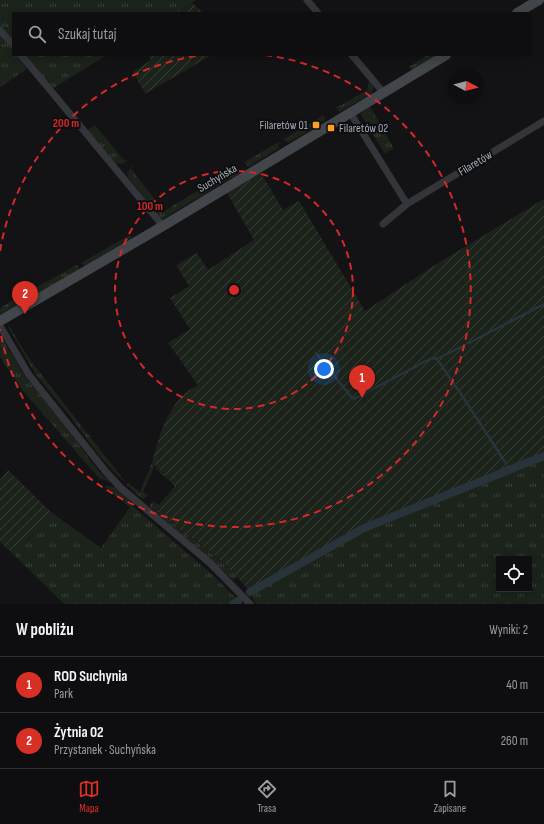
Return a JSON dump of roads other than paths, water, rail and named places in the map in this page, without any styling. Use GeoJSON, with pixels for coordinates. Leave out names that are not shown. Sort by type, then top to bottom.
{"type":"FeatureCollection","features":[{"type":"Feature","properties":{"kind":"street"},"geometry":{"type":"LineString","coordinates":[[307,0],[317,12]]}},
{"type":"Feature","properties":{"kind":"street"},"geometry":{"type":"LineString","coordinates":[[519,12],[539,0]]}},
{"type":"Feature","properties":{"kind":"street"},"geometry":{"type":"LineString","coordinates":[[0,30],[12,44]]}},
{"type":"Feature","properties":{"kind":"street"},"geometry":{"type":"LineString","coordinates":[[22,56],[163,226]]}},
{"type":"Feature","properties":{"kind":"street"},"geometry":{"type":"LineString","coordinates":[[353,56],[383,92]]}},
{"type":"Feature","properties":{"kind":"street","name":"Suchyńska"},"geometry":{"type":"LineString","coordinates":[[0,321],[351,114],[383,92],[444,56]]}},
{"type":"Feature","properties":{"kind":"street"},"geometry":{"type":"LineString","coordinates":[[351,114],[407,204]]}},
{"type":"Feature","properties":{"kind":"street","name":"Filaretów"},"geometry":{"type":"LineString","coordinates":[[384,224],[407,204],[544,121]]}},
{"type":"Feature","properties":{"kind":"street"},"geometry":{"type":"LineString","coordinates":[[0,326],[30,375],[106,472],[124,491],[211,564],[250,604]]}},
{"type":"Feature","properties":{"kind":"waterway"},"geometry":{"type":"LineString","coordinates":[[469,343],[544,304]]}},
{"type":"Feature","properties":{"kind":"waterway"},"geometry":{"type":"LineString","coordinates":[[437,359],[463,346]]}},
{"type":"Feature","properties":{"kind":"waterway"},"geometry":{"type":"LineString","coordinates":[[316,353],[354,399],[432,358],[437,359],[505,462]]}},
{"type":"Feature","properties":{"kind":"waterway"},"geometry":{"type":"LineString","coordinates":[[250,592],[364,528],[544,456]]}},
{"type":"Feature","properties":{"kind":"waterway"},"geometry":{"type":"LineString","coordinates":[[508,466],[511,470]]}},
{"type":"Feature","properties":{"kind":"waterway"},"geometry":{"type":"LineString","coordinates":[[233,604],[238,601]]}},
{"type":"Feature","properties":{"kind":"place","name":"Filaretów 01"},"geometry":{"type":"Point","coordinates":[316,125]}},
{"type":"Feature","properties":{"kind":"place","name":"Filaretów 02"},"geometry":{"type":"Point","coordinates":[331,128]}},
{"type":"Feature","properties":{"kind":"place","name":"Żytnia 02"},"geometry":{"type":"Point","coordinates":[25,314]}},
{"type":"Feature","properties":{"kind":"place","name":"ROD Suchynia"},"geometry":{"type":"Point","coordinates":[362,398]}}]}
